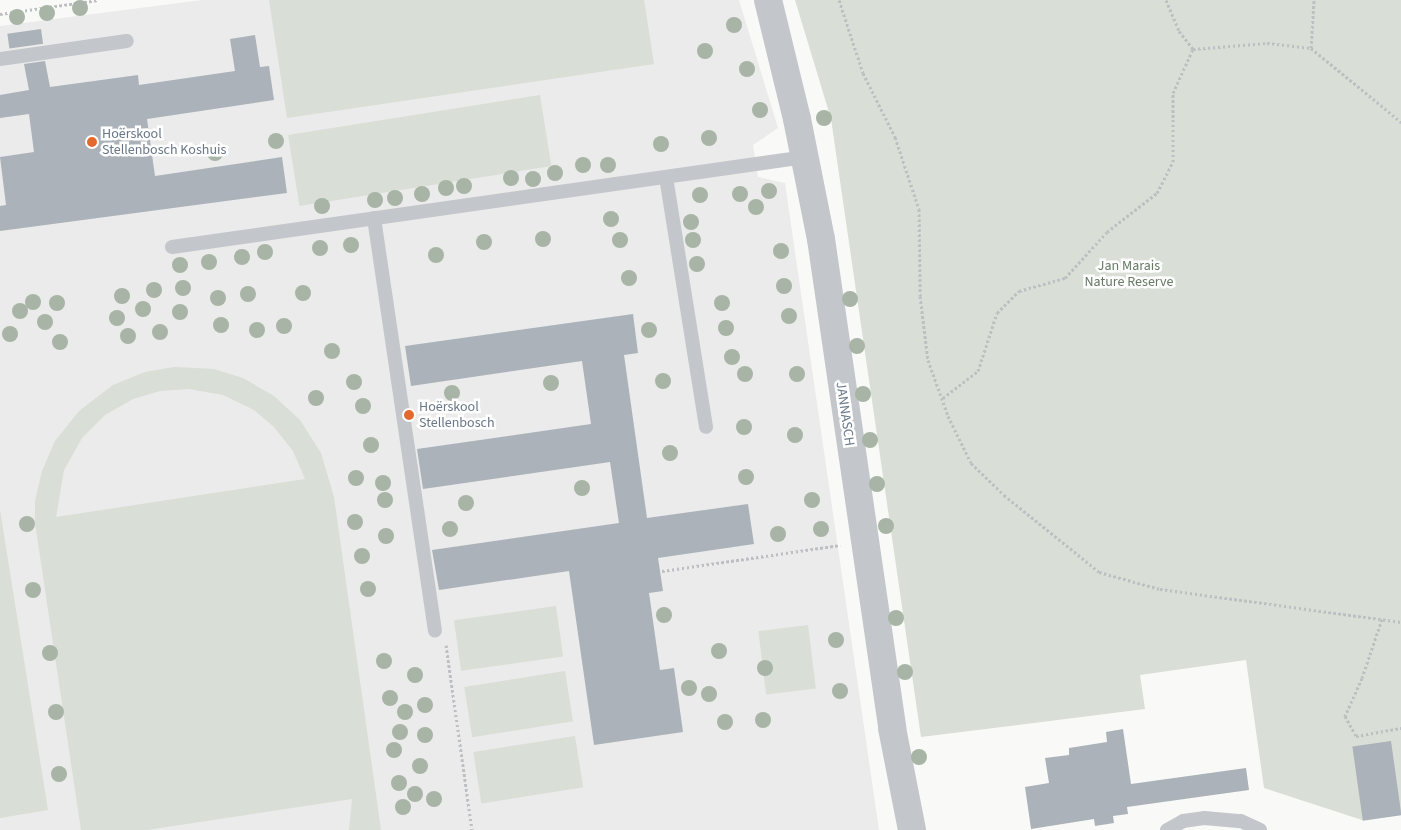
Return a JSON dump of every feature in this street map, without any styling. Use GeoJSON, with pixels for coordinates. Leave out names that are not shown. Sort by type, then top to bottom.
{"type":"FeatureCollection","features":[{"type":"Feature","properties":{"kind":"street","name":"JANNASCH"},"geometry":{"type":"LineString","coordinates":[[768,0],[805,157],[821,239],[891,719],[912,830]]}},
{"type":"Feature","properties":{"kind":"lane"},"geometry":{"type":"LineString","coordinates":[[0,59],[127,41]]}},
{"type":"Feature","properties":{"kind":"lane"},"geometry":{"type":"LineString","coordinates":[[172,247],[805,157]]}},
{"type":"Feature","properties":{"kind":"lane"},"geometry":{"type":"LineString","coordinates":[[666,177],[706,427]]}},
{"type":"Feature","properties":{"kind":"lane"},"geometry":{"type":"LineString","coordinates":[[374,218],[435,631]]}},
{"type":"Feature","properties":{"kind":"lane"},"geometry":{"type":"LineString","coordinates":[[1167,830],[1183,821],[1204,818],[1240,822],[1260,830]]}},
{"type":"Feature","properties":{"kind":"path"},"geometry":{"type":"LineString","coordinates":[[0,14],[98,0]]}},
{"type":"Feature","properties":{"kind":"path"},"geometry":{"type":"LineString","coordinates":[[839,0],[863,73],[896,137],[919,209],[920,296],[928,360],[942,398],[971,463],[1004,496],[1099,572],[1160,589],[1401,622]]}},
{"type":"Feature","properties":{"kind":"path"},"geometry":{"type":"LineString","coordinates":[[1166,0],[1179,30],[1193,49]]}},
{"type":"Feature","properties":{"kind":"path"},"geometry":{"type":"LineString","coordinates":[[1311,48],[1314,0]]}},
{"type":"Feature","properties":{"kind":"path"},"geometry":{"type":"LineString","coordinates":[[1193,49],[1267,43],[1311,48],[1401,122]]}},
{"type":"Feature","properties":{"kind":"path"},"geometry":{"type":"LineString","coordinates":[[942,398],[978,371],[997,312],[1019,291],[1065,278],[1107,232],[1157,193],[1173,162],[1173,93],[1193,49]]}},
{"type":"Feature","properties":{"kind":"path"},"geometry":{"type":"LineString","coordinates":[[662,571],[832,547]]}},
{"type":"Feature","properties":{"kind":"path"},"geometry":{"type":"LineString","coordinates":[[1382,619],[1362,678],[1345,716],[1356,736],[1401,728]]}},
{"type":"Feature","properties":{"kind":"path"},"geometry":{"type":"LineString","coordinates":[[435,631],[444,632],[472,830]]}},
{"type":"Feature","properties":{"kind":"shaded area","name":"Hoërskool Stellenbosch"},"geometry":{"type":"Polygon","coordinates":[[[202,0],[739,0],[778,128],[753,145],[758,177],[785,183],[879,830],[0,830],[0,26],[202,0]]]}},
{"type":"Feature","properties":{"kind":"green space"},"geometry":{"type":"Polygon","coordinates":[[[269,0],[644,0],[654,64],[287,118],[269,0]]]}},
{"type":"Feature","properties":{"kind":"green space","name":"Jan Marais Nature Reserve"},"geometry":{"type":"Polygon","coordinates":[[[795,0],[1401,0],[1401,815],[1362,820],[1264,788],[1246,660],[1140,675],[1145,709],[921,737],[831,119],[795,0]]]}},
{"type":"Feature","properties":{"kind":"green space"},"geometry":{"type":"Polygon","coordinates":[[[540,95],[551,166],[299,206],[288,135],[540,95]]]}},
{"type":"Feature","properties":{"kind":"green space"},"geometry":{"type":"Polygon","coordinates":[[[174,367],[214,369],[243,378],[274,396],[300,420],[321,453],[334,497],[381,830],[349,830],[352,799],[147,830],[81,830],[35,523],[35,501],[42,471],[55,441],[79,411],[113,385],[145,372],[174,367]],[[189,389],[160,391],[133,399],[105,415],[82,438],[64,470],[56,517],[305,479],[293,451],[274,427],[254,410],[223,395],[189,389]]]}},
{"type":"Feature","properties":{"kind":"green space"},"geometry":{"type":"Polygon","coordinates":[[[0,510],[48,810],[0,818],[0,510]]]}},
{"type":"Feature","properties":{"kind":"green space"},"geometry":{"type":"Polygon","coordinates":[[[556,606],[563,657],[461,671],[454,620],[556,606]]]}},
{"type":"Feature","properties":{"kind":"green space"},"geometry":{"type":"Polygon","coordinates":[[[808,625],[816,689],[766,695],[758,631],[808,625]]]}},
{"type":"Feature","properties":{"kind":"green space"},"geometry":{"type":"Polygon","coordinates":[[[565,671],[573,721],[472,737],[464,687],[565,671]]]}},
{"type":"Feature","properties":{"kind":"green space"},"geometry":{"type":"Polygon","coordinates":[[[575,736],[583,787],[481,803],[473,752],[575,736]]]}},
{"type":"Feature","properties":{"kind":"building"},"geometry":{"type":"Polygon","coordinates":[[[41,29],[43,44],[9,49],[7,34],[41,29]]]}},
{"type":"Feature","properties":{"kind":"building","name":"Hoërskool Stellenbosch Koshuis"},"geometry":{"type":"Polygon","coordinates":[[[255,35],[260,67],[269,66],[274,100],[147,119],[155,176],[282,157],[287,193],[0,231],[0,206],[6,205],[0,157],[34,152],[29,114],[0,118],[0,95],[29,90],[24,64],[45,61],[50,87],[138,75],[139,85],[235,71],[230,39],[255,35]]]}},
{"type":"Feature","properties":{"kind":"building"},"geometry":{"type":"Polygon","coordinates":[[[633,314],[638,353],[624,355],[647,518],[748,504],[754,544],[658,558],[663,591],[649,593],[660,670],[674,668],[683,732],[594,745],[569,571],[439,590],[432,550],[619,523],[610,462],[423,489],[417,449],[591,424],[582,361],[411,386],[405,346],[633,314]]]}},
{"type":"Feature","properties":{"kind":"building"},"geometry":{"type":"Polygon","coordinates":[[[1123,729],[1131,784],[1246,768],[1249,790],[1127,807],[1128,814],[1113,816],[1114,823],[1095,826],[1094,819],[1031,829],[1025,787],[1049,783],[1045,758],[1069,755],[1069,748],[1107,742],[1106,732],[1123,729]]]}},
{"type":"Feature","properties":{"kind":"building"},"geometry":{"type":"Polygon","coordinates":[[[1391,741],[1401,815],[1363,821],[1352,746],[1391,741]]]}},
{"type":"Feature","properties":{"kind":"place","name":"Hoërskool Stellenbosch Koshuis"},"geometry":{"type":"Point","coordinates":[92,142]}},
{"type":"Feature","properties":{"kind":"place","name":"Hoërskool Stellenbosch"},"geometry":{"type":"Point","coordinates":[409,415]}}]}
